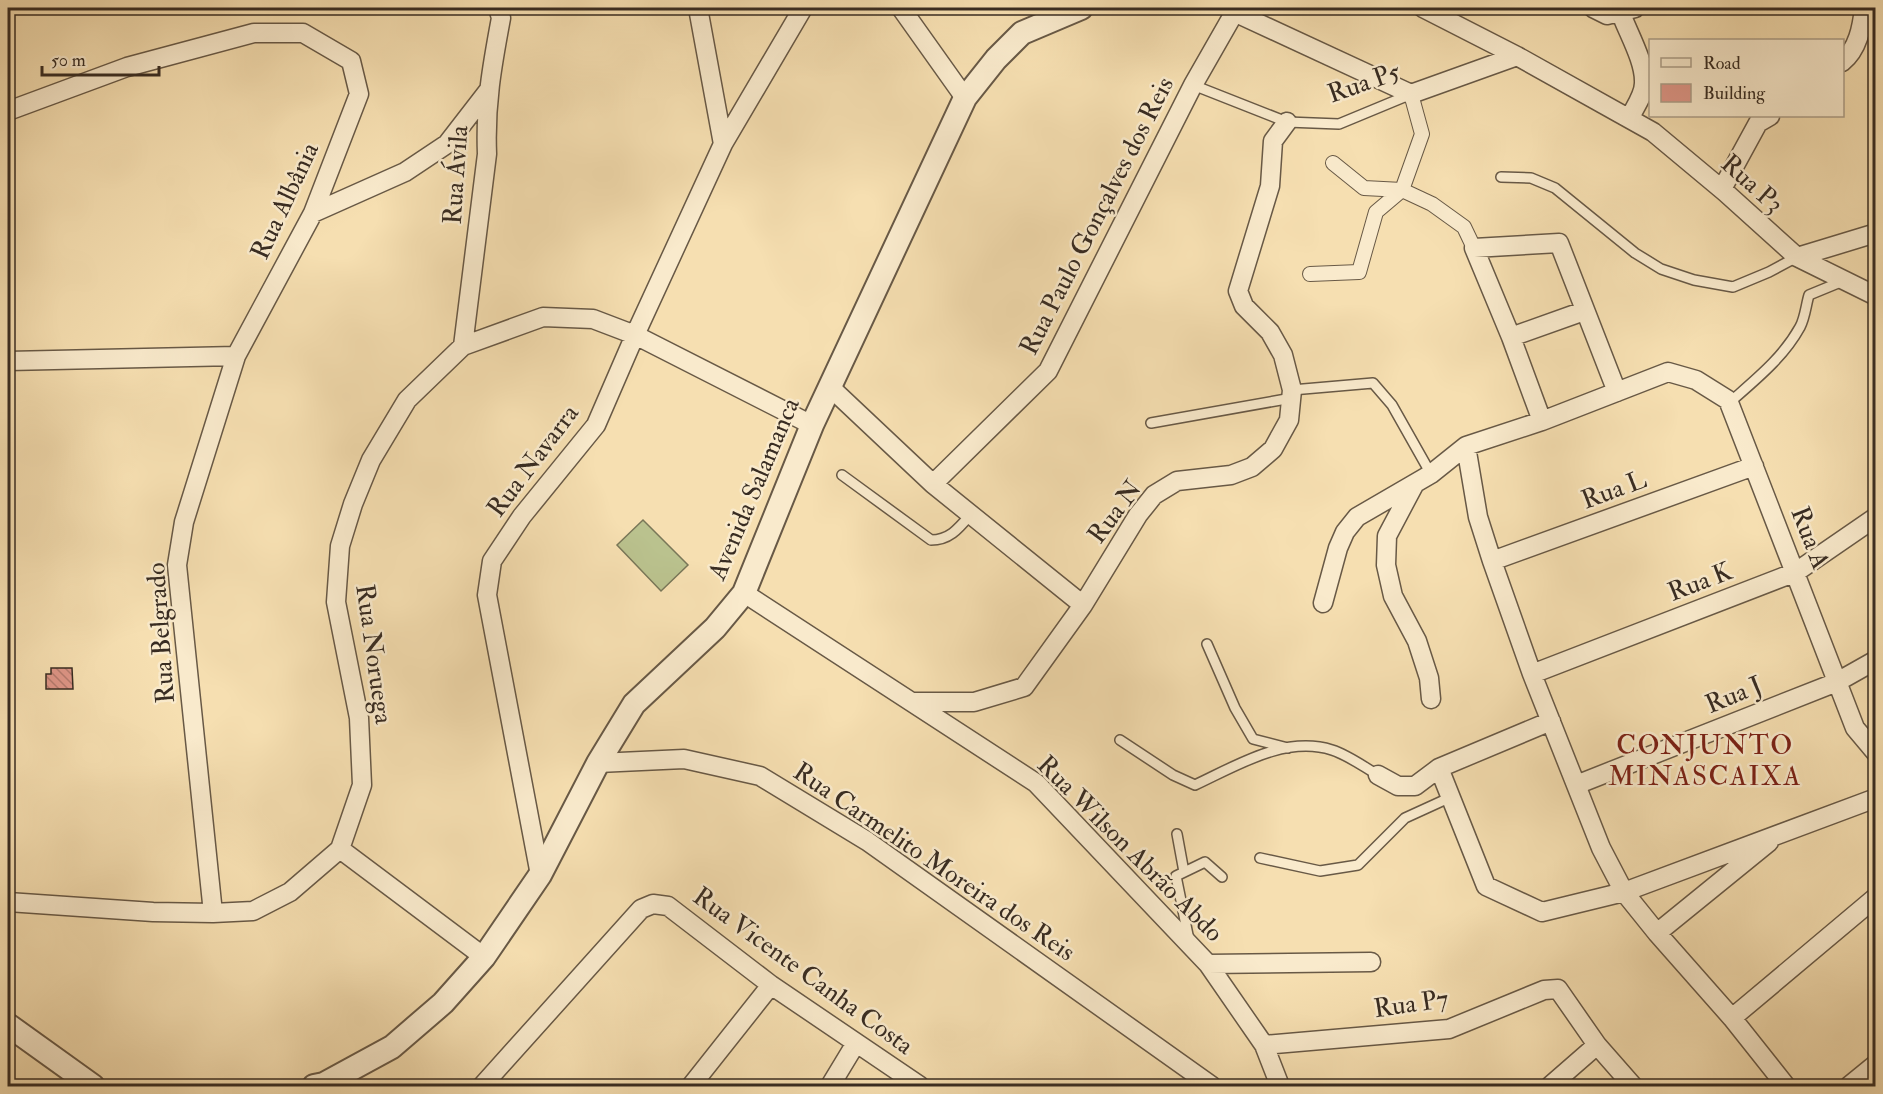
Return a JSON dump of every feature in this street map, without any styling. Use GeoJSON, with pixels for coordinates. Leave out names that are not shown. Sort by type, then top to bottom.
{"type":"FeatureCollection","features":[{"type":"Feature","properties":{"kind":"street","name":"Rua Ávila"},"geometry":{"type":"LineString","coordinates":[[463,346],[488,154],[486,123],[488,91],[501,18],[498,8]]}},
{"type":"Feature","properties":{"kind":"street"},"geometry":{"type":"LineString","coordinates":[[698,8],[723,144]]}},
{"type":"Feature","properties":{"kind":"street","name":"Rua Navarra"},"geometry":{"type":"LineString","coordinates":[[540,875],[487,595],[492,561],[522,516],[596,425],[723,144],[803,8]]}},
{"type":"Feature","properties":{"kind":"street"},"geometry":{"type":"LineString","coordinates":[[901,8],[964,98]]}},
{"type":"Feature","properties":{"kind":"street","name":"Avenida Salamanca"},"geometry":{"type":"LineString","coordinates":[[321,1086],[392,1047],[443,1003],[484,957],[540,875],[598,763],[634,704],[715,628],[744,593],[812,425],[964,98],[996,59],[1022,33],[1081,8]]}},
{"type":"Feature","properties":{"kind":"street","name":"Rua P3"},"geometry":{"type":"LineString","coordinates":[[1423,8],[1630,117],[1653,132],[1722,189],[1797,257],[1875,296]]}},
{"type":"Feature","properties":{"kind":"street"},"geometry":{"type":"LineString","coordinates":[[1593,8],[1607,15],[1625,9],[1644,83],[1639,100],[1630,117]]}},
{"type":"Feature","properties":{"kind":"street"},"geometry":{"type":"LineString","coordinates":[[1844,60],[1850,56],[1862,27],[1864,8]]}},
{"type":"Feature","properties":{"kind":"street"},"geometry":{"type":"LineString","coordinates":[[1236,10],[1411,94],[1422,134],[1402,190],[1376,212],[1359,272],[1310,274]]}},
{"type":"Feature","properties":{"kind":"street","name":"Rua Paulo Gonçalves dos Reis"},"geometry":{"type":"LineString","coordinates":[[933,484],[1048,371],[1193,85],[1236,10]]}},
{"type":"Feature","properties":{"kind":"street","name":"Rua Albânia"},"geometry":{"type":"LineString","coordinates":[[8,111],[127,67],[254,33],[303,33],[351,61],[359,94],[313,213],[236,356]]}},
{"type":"Feature","properties":{"kind":"street","name":"Rua P5"},"geometry":{"type":"LineString","coordinates":[[1411,94],[1516,56]]}},
{"type":"Feature","properties":{"kind":"street"},"geometry":{"type":"LineString","coordinates":[[313,213],[405,172],[447,144],[488,91]]}},
{"type":"Feature","properties":{"kind":"street"},"geometry":{"type":"LineString","coordinates":[[1722,189],[1758,123],[1768,117]]}},
{"type":"Feature","properties":{"kind":"street","name":"Rua N"},"geometry":{"type":"LineString","coordinates":[[913,702],[974,702],[1024,687],[1083,604],[1138,515],[1154,495],[1177,481],[1231,475],[1252,467],[1273,449],[1289,420],[1292,394],[1283,356],[1270,332],[1244,306],[1238,291],[1270,186],[1273,141],[1287,122]]}},
{"type":"Feature","properties":{"kind":"street"},"geometry":{"type":"LineString","coordinates":[[1333,163],[1364,188],[1402,190],[1432,204],[1464,227],[1511,337],[1542,421]]}},
{"type":"Feature","properties":{"kind":"street"},"geometry":{"type":"LineString","coordinates":[[1797,257],[1875,233]]}},
{"type":"Feature","properties":{"kind":"street"},"geometry":{"type":"LineString","coordinates":[[1474,248],[1559,243],[1617,392]]}},
{"type":"Feature","properties":{"kind":"street"},"geometry":{"type":"LineString","coordinates":[[1511,337],[1584,311]]}},
{"type":"Feature","properties":{"kind":"street","name":"Rua Noruega"},"geometry":{"type":"LineString","coordinates":[[340,849],[362,785],[359,718],[336,602],[340,546],[353,504],[371,460],[407,400],[463,346],[543,317],[593,319],[635,335],[812,425]]}},
{"type":"Feature","properties":{"kind":"street"},"geometry":{"type":"LineString","coordinates":[[8,361],[236,356]]}},
{"type":"Feature","properties":{"kind":"street","name":"Rua Belgrado"},"geometry":{"type":"LineString","coordinates":[[213,913],[177,565],[184,522],[236,356]]}},
{"type":"Feature","properties":{"kind":"street"},"geometry":{"type":"LineString","coordinates":[[1323,603],[1338,548],[1345,532],[1357,517],[1423,479],[1466,446],[1542,421],[1668,372],[1696,380],[1728,400],[1729,403]]}},
{"type":"Feature","properties":{"kind":"street"},"geometry":{"type":"LineString","coordinates":[[830,387],[933,484],[1083,604]]}},
{"type":"Feature","properties":{"kind":"street","name":"Rua A"},"geometry":{"type":"LineString","coordinates":[[1729,403],[1855,728],[1875,753]]}},
{"type":"Feature","properties":{"kind":"street"},"geometry":{"type":"LineString","coordinates":[[1466,446],[1478,517],[1492,561],[1532,674],[1602,848],[1624,892],[1732,1018],[1786,1086]]}},
{"type":"Feature","properties":{"kind":"street","name":"Rua L"},"geometry":{"type":"LineString","coordinates":[[1492,561],[1754,466]]}},
{"type":"Feature","properties":{"kind":"street"},"geometry":{"type":"LineString","coordinates":[[1423,479],[1387,536],[1386,565],[1393,596],[1417,641],[1429,678],[1431,699]]}},
{"type":"Feature","properties":{"kind":"street","name":"Rua K"},"geometry":{"type":"LineString","coordinates":[[1532,674],[1796,572],[1875,517]]}},
{"type":"Feature","properties":{"kind":"street","name":"Rua Wilson Abrão Abdo"},"geometry":{"type":"LineString","coordinates":[[744,593],[1036,783],[1208,964],[1264,1045],[1280,1086]]}},
{"type":"Feature","properties":{"kind":"street","name":"Rua J"},"geometry":{"type":"LineString","coordinates":[[1576,785],[1837,682],[1875,660]]}},
{"type":"Feature","properties":{"kind":"street"},"geometry":{"type":"LineString","coordinates":[[1378,775],[1398,786],[1415,786],[1439,768],[1551,721]]}},
{"type":"Feature","properties":{"kind":"street","name":"Rua Carmelito Moreira dos Reis"},"geometry":{"type":"LineString","coordinates":[[598,763],[684,759],[760,776],[867,841],[1212,1086]]}},
{"type":"Feature","properties":{"kind":"street"},"geometry":{"type":"LineString","coordinates":[[1439,768],[1486,886],[1542,912],[1624,892],[1875,798]]}},
{"type":"Feature","properties":{"kind":"street"},"geometry":{"type":"LineString","coordinates":[[1657,933],[1782,832]]}},
{"type":"Feature","properties":{"kind":"street"},"geometry":{"type":"LineString","coordinates":[[8,902],[153,912],[253,911],[290,892],[340,849],[484,957]]}},
{"type":"Feature","properties":{"kind":"street"},"geometry":{"type":"LineString","coordinates":[[1732,1018],[1875,897]]}},
{"type":"Feature","properties":{"kind":"street","name":"Rua Vicente Canha Costa"},"geometry":{"type":"LineString","coordinates":[[482,1086],[641,909],[654,903],[668,906],[771,985],[920,1086]]}},
{"type":"Feature","properties":{"kind":"street"},"geometry":{"type":"LineString","coordinates":[[1208,964],[1371,962]]}},
{"type":"Feature","properties":{"kind":"street"},"geometry":{"type":"LineString","coordinates":[[690,1086],[771,985]]}},
{"type":"Feature","properties":{"kind":"street","name":"Rua P7"},"geometry":{"type":"LineString","coordinates":[[1264,1045],[1449,1029],[1544,990],[1558,989],[1597,1045]]}},
{"type":"Feature","properties":{"kind":"street"},"geometry":{"type":"LineString","coordinates":[[8,1025],[93,1086]]}},
{"type":"Feature","properties":{"kind":"street"},"geometry":{"type":"LineString","coordinates":[[834,1085],[856,1043]]}},
{"type":"Feature","properties":{"kind":"street"},"geometry":{"type":"LineString","coordinates":[[1550,1086],[1597,1045],[1633,1086]]}},
{"type":"Feature","properties":{"kind":"street"},"geometry":{"type":"LineString","coordinates":[[1850,1086],[1875,1064]]}},
{"type":"Feature","properties":{"kind":"lane","name":"Rua P5"},"geometry":{"type":"LineString","coordinates":[[1193,85],[1287,122],[1339,124],[1411,94]]}},
{"type":"Feature","properties":{"kind":"lane"},"geometry":{"type":"LineString","coordinates":[[1500,177],[1531,178],[1555,188],[1635,253],[1661,269],[1694,280],[1733,287],[1797,257]]}},
{"type":"Feature","properties":{"kind":"lane"},"geometry":{"type":"LineString","coordinates":[[1729,403],[1772,365],[1786,348],[1801,326],[1809,295],[1845,280]]}},
{"type":"Feature","properties":{"kind":"lane"},"geometry":{"type":"LineString","coordinates":[[1152,423],[1292,394],[1373,383],[1392,405],[1423,479]]}},
{"type":"Feature","properties":{"kind":"lane"},"geometry":{"type":"LineString","coordinates":[[842,475],[931,540],[942,540],[956,532],[971,514]]}},
{"type":"Feature","properties":{"kind":"lane"},"geometry":{"type":"LineString","coordinates":[[1207,644],[1253,739],[1288,748]]}},
{"type":"Feature","properties":{"kind":"lane"},"geometry":{"type":"LineString","coordinates":[[1120,740],[1173,775],[1195,785],[1256,757],[1288,748],[1312,747],[1334,750],[1378,775]]}},
{"type":"Feature","properties":{"kind":"lane"},"geometry":{"type":"LineString","coordinates":[[1260,858],[1320,871],[1358,865],[1406,818],[1450,797]]}},
{"type":"Feature","properties":{"kind":"lane"},"geometry":{"type":"LineString","coordinates":[[1177,834],[1184,872]]}},
{"type":"Feature","properties":{"kind":"lane"},"geometry":{"type":"LineString","coordinates":[[1190,945],[1176,876],[1205,862],[1222,877]]}},
{"type":"Feature","properties":{"kind":"green space"},"geometry":{"type":"Polygon","coordinates":[[[643,520],[688,565],[661,591],[617,545],[643,520]]]}},
{"type":"Feature","properties":{"kind":"building"},"geometry":{"type":"Polygon","coordinates":[[[51,668],[72,668],[73,689],[46,689],[46,674],[51,674],[51,668]]]}},
{"type":"Feature","properties":{"kind":"district","name":"CONJUNTO MINASCAIXA"},"geometry":{"type":"Point","coordinates":[1705,760]}}]}
